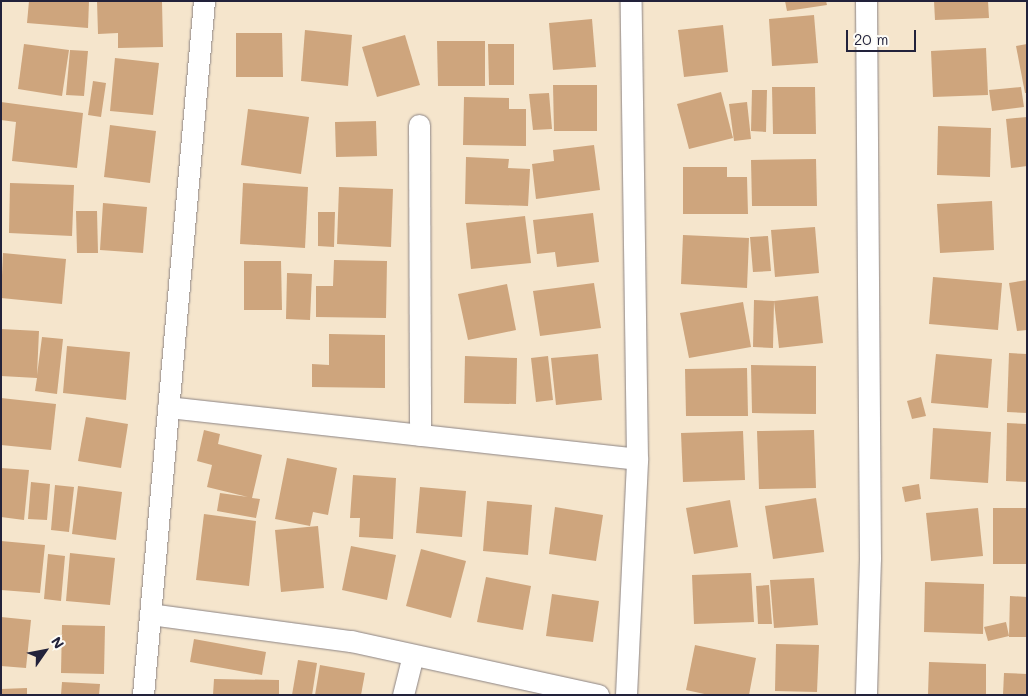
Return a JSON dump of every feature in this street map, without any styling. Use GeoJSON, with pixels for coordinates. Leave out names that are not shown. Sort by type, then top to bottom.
{"type":"FeatureCollection","features":[{"type":"Feature","properties":{"kind":"street"},"geometry":{"type":"LineString","coordinates":[[143,695],[204,1]]}},
{"type":"Feature","properties":{"kind":"street"},"geometry":{"type":"LineString","coordinates":[[626,695],[637,459],[631,1]]}},
{"type":"Feature","properties":{"kind":"street"},"geometry":{"type":"LineString","coordinates":[[866,1],[870,558],[866,695]]}},
{"type":"Feature","properties":{"kind":"street"},"geometry":{"type":"LineString","coordinates":[[419,125],[420,435]]}},
{"type":"Feature","properties":{"kind":"street"},"geometry":{"type":"LineString","coordinates":[[168,407],[637,459]]}},
{"type":"Feature","properties":{"kind":"street"},"geometry":{"type":"LineString","coordinates":[[150,614],[351,641],[598,695]]}},
{"type":"Feature","properties":{"kind":"street"},"geometry":{"type":"LineString","coordinates":[[403,695],[412,655]]}},
{"type":"Feature","properties":{"kind":"building"},"geometry":{"type":"Polygon","coordinates":[[[29,1],[89,1],[88,28],[27,23],[29,1]]]}},
{"type":"Feature","properties":{"kind":"building"},"geometry":{"type":"Polygon","coordinates":[[[97,1],[162,1],[163,47],[118,48],[118,33],[98,34],[97,1]]]}},
{"type":"Feature","properties":{"kind":"building"},"geometry":{"type":"Polygon","coordinates":[[[785,1],[826,1],[827,5],[787,11],[785,1]]]}},
{"type":"Feature","properties":{"kind":"building"},"geometry":{"type":"Polygon","coordinates":[[[934,1],[988,1],[989,18],[935,20],[934,1]]]}},
{"type":"Feature","properties":{"kind":"building"},"geometry":{"type":"Polygon","coordinates":[[[814,15],[818,63],[772,66],[769,19],[814,15]]]}},
{"type":"Feature","properties":{"kind":"building"},"geometry":{"type":"Polygon","coordinates":[[[592,19],[596,67],[553,70],[549,23],[592,19]]]}},
{"type":"Feature","properties":{"kind":"building"},"geometry":{"type":"Polygon","coordinates":[[[723,25],[728,72],[684,77],[678,30],[723,25]]]}},
{"type":"Feature","properties":{"kind":"building"},"geometry":{"type":"Polygon","coordinates":[[[305,30],[352,35],[348,86],[301,81],[305,30]]]}},
{"type":"Feature","properties":{"kind":"building"},"geometry":{"type":"Polygon","coordinates":[[[236,33],[282,33],[283,77],[236,77],[236,33]]]}},
{"type":"Feature","properties":{"kind":"building"},"geometry":{"type":"Polygon","coordinates":[[[405,35],[420,85],[377,97],[362,47],[405,35]]]}},
{"type":"Feature","properties":{"kind":"building"},"geometry":{"type":"Polygon","coordinates":[[[437,41],[485,41],[485,86],[438,86],[437,41]]]}},
{"type":"Feature","properties":{"kind":"building"},"geometry":{"type":"Polygon","coordinates":[[[24,44],[69,50],[62,96],[18,89],[24,44]]]}},
{"type":"Feature","properties":{"kind":"building"},"geometry":{"type":"Polygon","coordinates":[[[488,44],[514,44],[514,85],[489,85],[488,44]]]}},
{"type":"Feature","properties":{"kind":"building"},"geometry":{"type":"Polygon","coordinates":[[[1027,44],[1027,93],[1025,93],[1016,46],[1027,44]]]}},
{"type":"Feature","properties":{"kind":"building"},"geometry":{"type":"Polygon","coordinates":[[[986,48],[988,95],[933,97],[931,51],[986,48]]]}},
{"type":"Feature","properties":{"kind":"building"},"geometry":{"type":"Polygon","coordinates":[[[70,50],[88,51],[84,96],[66,95],[70,50]]]}},
{"type":"Feature","properties":{"kind":"building"},"geometry":{"type":"Polygon","coordinates":[[[115,58],[159,63],[153,115],[110,111],[115,58]]]}},
{"type":"Feature","properties":{"kind":"building"},"geometry":{"type":"Polygon","coordinates":[[[93,81],[106,83],[101,117],[88,115],[93,81]]]}},
{"type":"Feature","properties":{"kind":"building"},"geometry":{"type":"Polygon","coordinates":[[[553,85],[597,85],[597,131],[554,131],[553,85]]]}},
{"type":"Feature","properties":{"kind":"building"},"geometry":{"type":"Polygon","coordinates":[[[772,87],[815,87],[816,134],[773,134],[772,87]]]}},
{"type":"Feature","properties":{"kind":"building"},"geometry":{"type":"Polygon","coordinates":[[[1021,87],[1024,107],[992,111],[989,90],[1021,87]]]}},
{"type":"Feature","properties":{"kind":"building"},"geometry":{"type":"Polygon","coordinates":[[[752,90],[767,90],[766,132],[751,131],[752,90]]]}},
{"type":"Feature","properties":{"kind":"building"},"geometry":{"type":"Polygon","coordinates":[[[721,92],[733,138],[689,149],[677,104],[721,92]]]}},
{"type":"Feature","properties":{"kind":"building"},"geometry":{"type":"Polygon","coordinates":[[[549,93],[552,129],[533,130],[529,94],[549,93]]]}},
{"type":"Feature","properties":{"kind":"building"},"geometry":{"type":"Polygon","coordinates":[[[464,97],[509,98],[509,109],[526,109],[526,146],[463,145],[464,97]]]}},
{"type":"Feature","properties":{"kind":"building"},"geometry":{"type":"Polygon","coordinates":[[[1,102],[83,113],[77,168],[12,161],[16,122],[1,120],[1,102]]]}},
{"type":"Feature","properties":{"kind":"building"},"geometry":{"type":"Polygon","coordinates":[[[747,102],[751,139],[734,141],[729,104],[747,102]]]}},
{"type":"Feature","properties":{"kind":"building"},"geometry":{"type":"Polygon","coordinates":[[[248,109],[309,117],[301,174],[241,165],[248,109]]]}},
{"type":"Feature","properties":{"kind":"building"},"geometry":{"type":"Polygon","coordinates":[[[1027,117],[1027,166],[1011,168],[1006,119],[1027,117]]]}},
{"type":"Feature","properties":{"kind":"building"},"geometry":{"type":"Polygon","coordinates":[[[376,121],[377,156],[336,157],[335,122],[376,121]]]}},
{"type":"Feature","properties":{"kind":"building"},"geometry":{"type":"Polygon","coordinates":[[[110,125],[156,131],[150,183],[104,177],[110,125]]]}},
{"type":"Feature","properties":{"kind":"building"},"geometry":{"type":"Polygon","coordinates":[[[938,126],[991,128],[990,177],[937,175],[938,126]]]}},
{"type":"Feature","properties":{"kind":"building"},"geometry":{"type":"Polygon","coordinates":[[[594,145],[600,190],[536,199],[532,164],[554,161],[553,150],[594,145]]]}},
{"type":"Feature","properties":{"kind":"building"},"geometry":{"type":"Polygon","coordinates":[[[466,157],[509,159],[508,168],[530,169],[528,206],[465,204],[466,157]]]}},
{"type":"Feature","properties":{"kind":"building"},"geometry":{"type":"Polygon","coordinates":[[[816,159],[817,206],[752,206],[751,160],[816,159]]]}},
{"type":"Feature","properties":{"kind":"building"},"geometry":{"type":"Polygon","coordinates":[[[683,167],[727,167],[727,177],[747,177],[748,214],[683,214],[683,167]]]}},
{"type":"Feature","properties":{"kind":"building"},"geometry":{"type":"Polygon","coordinates":[[[10,183],[74,185],[72,236],[9,233],[10,183]]]}},
{"type":"Feature","properties":{"kind":"building"},"geometry":{"type":"Polygon","coordinates":[[[243,183],[308,187],[305,248],[240,244],[243,183]]]}},
{"type":"Feature","properties":{"kind":"building"},"geometry":{"type":"Polygon","coordinates":[[[339,187],[393,189],[391,247],[337,244],[339,187]]]}},
{"type":"Feature","properties":{"kind":"building"},"geometry":{"type":"Polygon","coordinates":[[[992,201],[994,250],[940,253],[937,204],[992,201]]]}},
{"type":"Feature","properties":{"kind":"building"},"geometry":{"type":"Polygon","coordinates":[[[103,203],[147,207],[143,253],[100,250],[103,203]]]}},
{"type":"Feature","properties":{"kind":"building"},"geometry":{"type":"Polygon","coordinates":[[[76,211],[97,211],[98,253],[77,253],[76,211]]]}},
{"type":"Feature","properties":{"kind":"building"},"geometry":{"type":"Polygon","coordinates":[[[318,212],[335,212],[334,247],[318,246],[318,212]]]}},
{"type":"Feature","properties":{"kind":"building"},"geometry":{"type":"Polygon","coordinates":[[[593,213],[599,262],[557,267],[555,252],[537,254],[533,220],[593,213]]]}},
{"type":"Feature","properties":{"kind":"building"},"geometry":{"type":"Polygon","coordinates":[[[525,216],[531,263],[471,269],[466,223],[525,216]]]}},
{"type":"Feature","properties":{"kind":"building"},"geometry":{"type":"Polygon","coordinates":[[[815,227],[819,273],[775,277],[771,230],[815,227]]]}},
{"type":"Feature","properties":{"kind":"building"},"geometry":{"type":"Polygon","coordinates":[[[683,235],[749,238],[747,288],[681,284],[683,235]]]}},
{"type":"Feature","properties":{"kind":"building"},"geometry":{"type":"Polygon","coordinates":[[[768,236],[771,271],[753,272],[750,237],[768,236]]]}},
{"type":"Feature","properties":{"kind":"building"},"geometry":{"type":"Polygon","coordinates":[[[3,253],[66,259],[62,304],[1,298],[3,253]]]}},
{"type":"Feature","properties":{"kind":"building"},"geometry":{"type":"Polygon","coordinates":[[[334,260],[387,261],[386,318],[316,317],[316,286],[333,286],[334,260]]]}},
{"type":"Feature","properties":{"kind":"building"},"geometry":{"type":"Polygon","coordinates":[[[244,261],[281,261],[282,310],[244,310],[244,261]]]}},
{"type":"Feature","properties":{"kind":"building"},"geometry":{"type":"Polygon","coordinates":[[[287,273],[312,274],[310,320],[286,319],[287,273]]]}},
{"type":"Feature","properties":{"kind":"building"},"geometry":{"type":"Polygon","coordinates":[[[933,277],[1002,283],[998,330],[929,324],[933,277]]]}},
{"type":"Feature","properties":{"kind":"building"},"geometry":{"type":"Polygon","coordinates":[[[1027,280],[1027,330],[1017,331],[1009,283],[1027,280]]]}},
{"type":"Feature","properties":{"kind":"building"},"geometry":{"type":"Polygon","coordinates":[[[594,283],[601,328],[540,336],[533,291],[594,283]]]}},
{"type":"Feature","properties":{"kind":"building"},"geometry":{"type":"Polygon","coordinates":[[[507,284],[516,330],[468,340],[458,294],[507,284]]]}},
{"type":"Feature","properties":{"kind":"building"},"geometry":{"type":"Polygon","coordinates":[[[818,296],[823,343],[779,348],[774,301],[818,296]]]}},
{"type":"Feature","properties":{"kind":"building"},"geometry":{"type":"Polygon","coordinates":[[[754,300],[774,301],[773,348],[753,347],[754,300]]]}},
{"type":"Feature","properties":{"kind":"building"},"geometry":{"type":"Polygon","coordinates":[[[743,302],[751,347],[689,358],[680,313],[743,302]]]}},
{"type":"Feature","properties":{"kind":"building"},"geometry":{"type":"Polygon","coordinates":[[[1,329],[39,331],[37,375],[42,337],[63,339],[57,394],[35,391],[37,378],[1,376],[1,329]]]}},
{"type":"Feature","properties":{"kind":"building"},"geometry":{"type":"Polygon","coordinates":[[[329,334],[385,335],[385,388],[312,387],[312,364],[329,365],[329,334]]]}},
{"type":"Feature","properties":{"kind":"building"},"geometry":{"type":"Polygon","coordinates":[[[67,346],[130,352],[126,400],[63,393],[67,346]]]}},
{"type":"Feature","properties":{"kind":"building"},"geometry":{"type":"Polygon","coordinates":[[[1009,353],[1027,354],[1027,413],[1007,412],[1009,353]]]}},
{"type":"Feature","properties":{"kind":"building"},"geometry":{"type":"Polygon","coordinates":[[[598,354],[602,400],[556,405],[551,358],[598,354]]]}},
{"type":"Feature","properties":{"kind":"building"},"geometry":{"type":"Polygon","coordinates":[[[936,354],[992,359],[988,408],[931,403],[936,354]]]}},
{"type":"Feature","properties":{"kind":"building"},"geometry":{"type":"Polygon","coordinates":[[[465,356],[517,358],[516,404],[464,403],[465,356]]]}},
{"type":"Feature","properties":{"kind":"building"},"geometry":{"type":"Polygon","coordinates":[[[548,356],[553,400],[536,402],[531,358],[548,356]]]}},
{"type":"Feature","properties":{"kind":"building"},"geometry":{"type":"Polygon","coordinates":[[[751,365],[816,366],[816,414],[752,413],[751,365]]]}},
{"type":"Feature","properties":{"kind":"building"},"geometry":{"type":"Polygon","coordinates":[[[747,368],[748,416],[686,416],[685,369],[747,368]]]}},
{"type":"Feature","properties":{"kind":"building"},"geometry":{"type":"Polygon","coordinates":[[[921,397],[926,416],[912,419],[907,401],[921,397]]]}},
{"type":"Feature","properties":{"kind":"building"},"geometry":{"type":"Polygon","coordinates":[[[1,398],[56,404],[51,450],[1,445],[1,398]]]}},
{"type":"Feature","properties":{"kind":"building"},"geometry":{"type":"Polygon","coordinates":[[[86,417],[128,424],[121,468],[78,461],[86,417]]]}},
{"type":"Feature","properties":{"kind":"building"},"geometry":{"type":"Polygon","coordinates":[[[1007,423],[1027,424],[1027,482],[1006,481],[1007,423]]]}},
{"type":"Feature","properties":{"kind":"building"},"geometry":{"type":"Polygon","coordinates":[[[933,428],[991,432],[988,483],[930,479],[933,428]]]}},
{"type":"Feature","properties":{"kind":"building"},"geometry":{"type":"Polygon","coordinates":[[[204,430],[220,434],[218,444],[262,455],[252,498],[260,499],[256,518],[217,511],[220,493],[248,497],[207,487],[212,465],[197,461],[204,430]]]}},
{"type":"Feature","properties":{"kind":"building"},"geometry":{"type":"Polygon","coordinates":[[[814,430],[816,488],[759,489],[757,431],[814,430]]]}},
{"type":"Feature","properties":{"kind":"building"},"geometry":{"type":"Polygon","coordinates":[[[743,431],[745,480],[683,482],[681,433],[743,431]]]}},
{"type":"Feature","properties":{"kind":"building"},"geometry":{"type":"Polygon","coordinates":[[[287,458],[337,468],[328,515],[313,512],[310,526],[275,519],[287,458]]]}},
{"type":"Feature","properties":{"kind":"building"},"geometry":{"type":"Polygon","coordinates":[[[1,468],[29,470],[24,520],[1,517],[1,468]]]}},
{"type":"Feature","properties":{"kind":"building"},"geometry":{"type":"Polygon","coordinates":[[[353,475],[396,478],[393,539],[359,537],[360,518],[350,518],[353,475]]]}},
{"type":"Feature","properties":{"kind":"building"},"geometry":{"type":"Polygon","coordinates":[[[31,482],[50,484],[47,520],[28,519],[31,482]]]}},
{"type":"Feature","properties":{"kind":"building"},"geometry":{"type":"Polygon","coordinates":[[[919,484],[921,499],[905,502],[902,487],[919,484]]]}},
{"type":"Feature","properties":{"kind":"building"},"geometry":{"type":"Polygon","coordinates":[[[55,485],[74,487],[69,532],[51,530],[55,485]]]}},
{"type":"Feature","properties":{"kind":"building"},"geometry":{"type":"Polygon","coordinates":[[[78,486],[122,492],[116,540],[72,534],[78,486]]]}},
{"type":"Feature","properties":{"kind":"building"},"geometry":{"type":"Polygon","coordinates":[[[420,487],[466,491],[462,537],[416,533],[420,487]]]}},
{"type":"Feature","properties":{"kind":"building"},"geometry":{"type":"Polygon","coordinates":[[[816,498],[824,552],[773,559],[765,506],[816,498]]]}},
{"type":"Feature","properties":{"kind":"building"},"geometry":{"type":"Polygon","coordinates":[[[730,500],[738,547],[694,554],[686,508],[730,500]]]}},
{"type":"Feature","properties":{"kind":"building"},"geometry":{"type":"Polygon","coordinates":[[[487,501],[532,505],[528,555],[483,551],[487,501]]]}},
{"type":"Feature","properties":{"kind":"building"},"geometry":{"type":"Polygon","coordinates":[[[555,507],[603,515],[596,561],[549,554],[555,507]]]}},
{"type":"Feature","properties":{"kind":"building"},"geometry":{"type":"Polygon","coordinates":[[[978,508],[983,556],[931,561],[926,513],[978,508]]]}},
{"type":"Feature","properties":{"kind":"building"},"geometry":{"type":"Polygon","coordinates":[[[993,508],[1027,508],[1027,564],[993,564],[993,508]]]}},
{"type":"Feature","properties":{"kind":"building"},"geometry":{"type":"Polygon","coordinates":[[[204,514],[256,521],[249,586],[196,580],[204,514]]]}},
{"type":"Feature","properties":{"kind":"building"},"geometry":{"type":"Polygon","coordinates":[[[318,526],[324,588],[281,592],[275,530],[318,526]]]}},
{"type":"Feature","properties":{"kind":"building"},"geometry":{"type":"Polygon","coordinates":[[[1,541],[45,545],[40,593],[1,590],[1,541]]]}},
{"type":"Feature","properties":{"kind":"building"},"geometry":{"type":"Polygon","coordinates":[[[351,546],[396,555],[387,600],[342,590],[351,546]]]}},
{"type":"Feature","properties":{"kind":"building"},"geometry":{"type":"Polygon","coordinates":[[[421,549],[466,561],[451,618],[406,606],[421,549]]]}},
{"type":"Feature","properties":{"kind":"building"},"geometry":{"type":"Polygon","coordinates":[[[70,553],[115,558],[110,605],[66,601],[70,553]]]}},
{"type":"Feature","properties":{"kind":"building"},"geometry":{"type":"Polygon","coordinates":[[[48,554],[65,556],[61,601],[44,599],[48,554]]]}},
{"type":"Feature","properties":{"kind":"building"},"geometry":{"type":"Polygon","coordinates":[[[751,573],[754,622],[694,624],[692,575],[751,573]]]}},
{"type":"Feature","properties":{"kind":"building"},"geometry":{"type":"Polygon","coordinates":[[[486,577],[531,586],[523,630],[477,622],[486,577]]]}},
{"type":"Feature","properties":{"kind":"building"},"geometry":{"type":"Polygon","coordinates":[[[814,578],[818,625],[774,628],[770,580],[814,578]]]}},
{"type":"Feature","properties":{"kind":"building"},"geometry":{"type":"Polygon","coordinates":[[[925,582],[984,584],[983,634],[924,632],[925,582]]]}},
{"type":"Feature","properties":{"kind":"building"},"geometry":{"type":"Polygon","coordinates":[[[769,585],[772,624],[758,624],[756,586],[769,585]]]}},
{"type":"Feature","properties":{"kind":"building"},"geometry":{"type":"Polygon","coordinates":[[[552,594],[599,601],[593,642],[546,636],[552,594]]]}},
{"type":"Feature","properties":{"kind":"building"},"geometry":{"type":"Polygon","coordinates":[[[1010,596],[1027,597],[1027,637],[1009,637],[1010,596]]]}},
{"type":"Feature","properties":{"kind":"building"},"geometry":{"type":"Polygon","coordinates":[[[1,617],[31,620],[26,668],[1,666],[1,617]]]}},
{"type":"Feature","properties":{"kind":"building"},"geometry":{"type":"Polygon","coordinates":[[[1006,622],[1009,636],[988,641],[984,627],[1006,622]]]}},
{"type":"Feature","properties":{"kind":"building"},"geometry":{"type":"Polygon","coordinates":[[[62,625],[105,626],[104,674],[61,673],[62,625]]]}},
{"type":"Feature","properties":{"kind":"building"},"geometry":{"type":"Polygon","coordinates":[[[194,639],[266,652],[262,675],[190,662],[194,639]]]}},
{"type":"Feature","properties":{"kind":"building"},"geometry":{"type":"Polygon","coordinates":[[[776,644],[819,645],[817,692],[775,691],[776,644]]]}},
{"type":"Feature","properties":{"kind":"building"},"geometry":{"type":"Polygon","coordinates":[[[695,645],[756,658],[749,695],[709,695],[686,690],[695,645]]]}},
{"type":"Feature","properties":{"kind":"building"},"geometry":{"type":"Polygon","coordinates":[[[298,660],[317,663],[312,695],[292,695],[298,660]]]}},
{"type":"Feature","properties":{"kind":"building"},"geometry":{"type":"Polygon","coordinates":[[[929,662],[986,664],[986,695],[928,695],[929,662]]]}},
{"type":"Feature","properties":{"kind":"building"},"geometry":{"type":"Polygon","coordinates":[[[320,665],[365,673],[361,695],[315,695],[320,665]]]}},
{"type":"Feature","properties":{"kind":"building"},"geometry":{"type":"Polygon","coordinates":[[[1004,673],[1027,674],[1027,695],[1003,695],[1004,673]]]}},
{"type":"Feature","properties":{"kind":"building"},"geometry":{"type":"Polygon","coordinates":[[[214,679],[279,680],[279,695],[213,695],[214,679]]]}},
{"type":"Feature","properties":{"kind":"building"},"geometry":{"type":"Polygon","coordinates":[[[62,682],[100,684],[99,695],[61,695],[62,682]]]}},
{"type":"Feature","properties":{"kind":"building"},"geometry":{"type":"Polygon","coordinates":[[[27,688],[27,695],[1,695],[1,689],[27,688]]]}}]}
